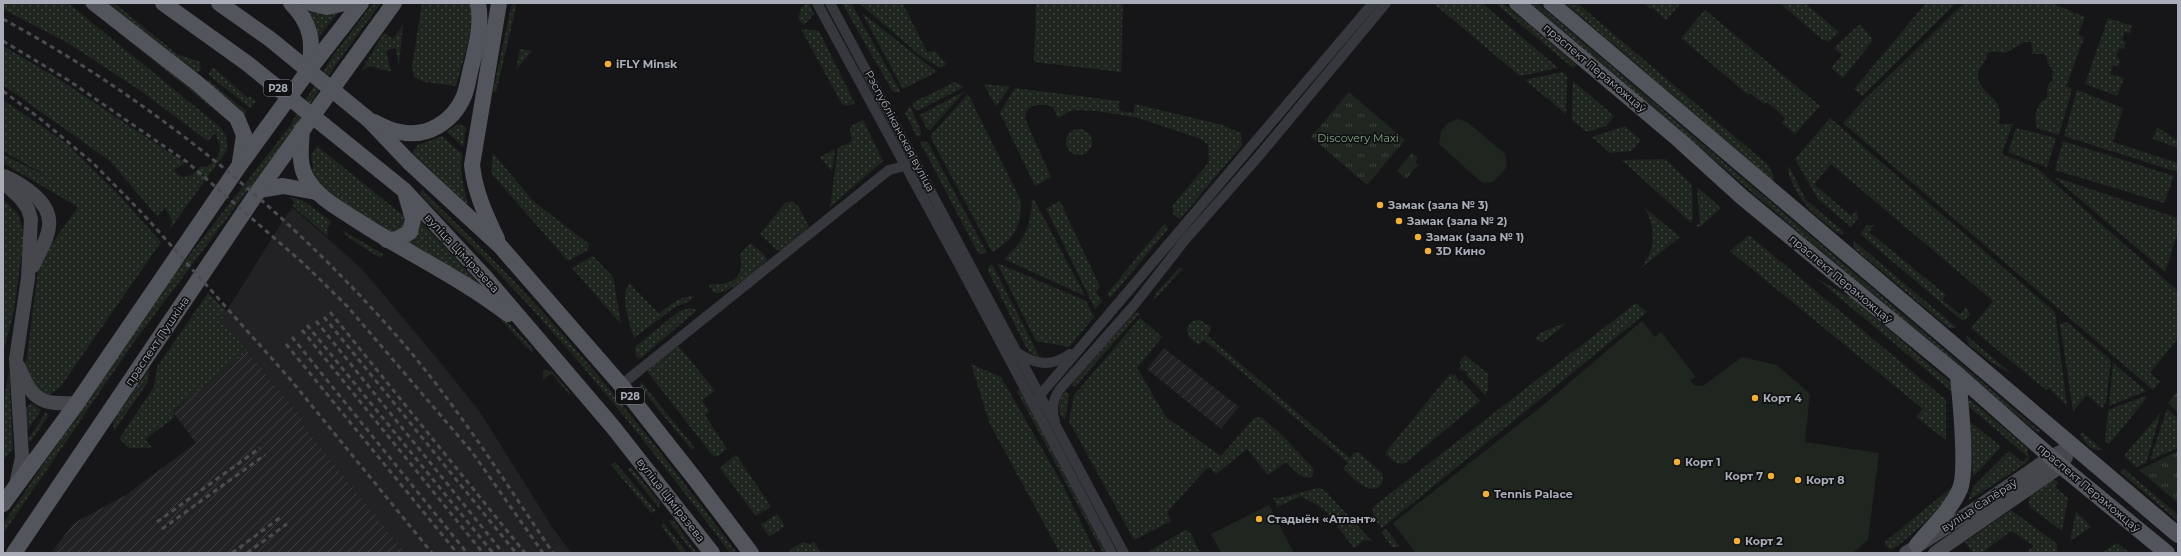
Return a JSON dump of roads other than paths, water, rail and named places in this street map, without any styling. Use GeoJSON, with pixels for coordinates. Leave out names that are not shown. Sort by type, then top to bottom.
{"type":"FeatureCollection","features":[{"type":"Feature","properties":{"kind":"main road"},"geometry":{"type":"LineString","coordinates":[[94,3],[197,83],[237,118],[244,135],[239,166]]}},
{"type":"Feature","properties":{"kind":"main road","name":"вуліца Ціміразева"},"geometry":{"type":"LineString","coordinates":[[163,3],[248,64],[404,190],[484,276],[535,334],[618,433],[712,553]]}},
{"type":"Feature","properties":{"kind":"main road","name":"Р28"},"geometry":{"type":"LineString","coordinates":[[220,3],[270,40],[369,120],[409,162],[500,246],[621,385],[696,479],[751,553]]}},
{"type":"Feature","properties":{"kind":"main road"},"geometry":{"type":"LineString","coordinates":[[291,3],[301,14],[311,40],[312,51],[308,71]]}},
{"type":"Feature","properties":{"kind":"main road"},"geometry":{"type":"LineString","coordinates":[[311,3],[327,7],[345,3]]}},
{"type":"Feature","properties":{"kind":"main road"},"geometry":{"type":"LineString","coordinates":[[3,504],[77,403],[239,166],[308,71],[361,3]]}},
{"type":"Feature","properties":{"kind":"main road","name":"праспект Пушкіна"},"geometry":{"type":"LineString","coordinates":[[14,553],[259,190],[394,3]]}},
{"type":"Feature","properties":{"kind":"main road"},"geometry":{"type":"LineString","coordinates":[[369,120],[399,132],[414,134],[426,132],[445,122],[455,111],[465,94],[480,30],[478,3]]}},
{"type":"Feature","properties":{"kind":"main road","name":"праспект Пераможцаў"},"geometry":{"type":"LineString","coordinates":[[1517,3],[1678,139],[1742,198],[1958,375],[2056,461],[2167,553]]}},
{"type":"Feature","properties":{"kind":"main road","name":"праспект Пераможцаў"},"geometry":{"type":"LineString","coordinates":[[1551,3],[2178,535]]}},
{"type":"Feature","properties":{"kind":"main road"},"geometry":{"type":"LineString","coordinates":[[498,11],[472,165],[475,186],[480,202],[500,246]]}},
{"type":"Feature","properties":{"kind":"main road"},"geometry":{"type":"LineString","coordinates":[[302,129],[302,166],[306,178],[316,192],[387,240],[489,300],[535,334]]}},
{"type":"Feature","properties":{"kind":"main road"},"geometry":{"type":"LineString","coordinates":[[259,190],[283,186],[316,192]]}},
{"type":"Feature","properties":{"kind":"main road"},"geometry":{"type":"LineString","coordinates":[[387,240],[405,236],[410,232],[413,225],[411,208],[404,190]]}},
{"type":"Feature","properties":{"kind":"main road"},"geometry":{"type":"LineString","coordinates":[[1911,549],[1955,499],[1962,480],[1961,414],[1958,375]]}},
{"type":"Feature","properties":{"kind":"street","name":"Рэспубліканская вуліца"},"geometry":{"type":"LineString","coordinates":[[817,3],[962,270],[1038,401]]}},
{"type":"Feature","properties":{"kind":"street"},"geometry":{"type":"LineString","coordinates":[[830,3],[907,145],[1014,351],[1112,553]]}},
{"type":"Feature","properties":{"kind":"street"},"geometry":{"type":"LineString","coordinates":[[1038,401],[1080,347],[1373,3]]}},
{"type":"Feature","properties":{"kind":"street"},"geometry":{"type":"LineString","coordinates":[[1061,438],[1053,409],[1056,395],[1386,3]]}},
{"type":"Feature","properties":{"kind":"street"},"geometry":{"type":"LineString","coordinates":[[621,385],[889,170],[905,166]]}},
{"type":"Feature","properties":{"kind":"street"},"geometry":{"type":"LineString","coordinates":[[3,175],[28,190],[44,208],[48,216],[50,225],[48,233],[28,278]]}},
{"type":"Feature","properties":{"kind":"street"},"geometry":{"type":"LineString","coordinates":[[3,182],[20,198],[28,209],[31,218],[28,278],[16,359],[22,457],[16,485]]}},
{"type":"Feature","properties":{"kind":"street"},"geometry":{"type":"LineString","coordinates":[[1014,351],[1038,363],[1052,363],[1061,361],[1080,347]]}},
{"type":"Feature","properties":{"kind":"street"},"geometry":{"type":"LineString","coordinates":[[16,359],[24,382],[34,396],[48,403],[77,403]]}},
{"type":"Feature","properties":{"kind":"street"},"geometry":{"type":"LineString","coordinates":[[1038,401],[1056,395]]}},
{"type":"Feature","properties":{"kind":"street"},"geometry":{"type":"LineString","coordinates":[[1038,401],[1061,438],[1124,553]]}},
{"type":"Feature","properties":{"kind":"street"},"geometry":{"type":"LineString","coordinates":[[2056,461],[2072,446]]}},
{"type":"Feature","properties":{"kind":"street","name":"вуліца Сапёраў"},"geometry":{"type":"LineString","coordinates":[[1911,549],[2056,461]]}},
{"type":"Feature","properties":{"kind":"street","name":"вуліца Сапёраў"},"geometry":{"type":"LineString","coordinates":[[1936,553],[2056,461]]}},
{"type":"Feature","properties":{"kind":"railway"},"geometry":{"type":"LineString","coordinates":[[3,19],[112,85],[163,121],[262,201],[308,243],[353,288],[418,361],[478,441],[553,553]]}},
{"type":"Feature","properties":{"kind":"railway"},"geometry":{"type":"LineString","coordinates":[[3,41],[68,80],[187,162],[303,263],[347,306],[472,452],[543,553]]}},
{"type":"Feature","properties":{"kind":"railway"},"geometry":{"type":"LineString","coordinates":[[3,91],[38,117],[93,163],[144,215],[290,379],[432,553]]}},
{"type":"Feature","properties":{"kind":"railway"},"geometry":{"type":"LineString","coordinates":[[330,312],[525,553]]}},
{"type":"Feature","properties":{"kind":"railway"},"geometry":{"type":"LineString","coordinates":[[324,317],[516,553]]}},
{"type":"Feature","properties":{"kind":"railway"},"geometry":{"type":"LineString","coordinates":[[316,321],[503,553]]}},
{"type":"Feature","properties":{"kind":"railway"},"geometry":{"type":"LineString","coordinates":[[307,325],[493,553]]}},
{"type":"Feature","properties":{"kind":"railway"},"geometry":{"type":"LineString","coordinates":[[302,330],[483,553]]}},
{"type":"Feature","properties":{"kind":"railway"},"geometry":{"type":"LineString","coordinates":[[292,337],[467,553]]}},
{"type":"Feature","properties":{"kind":"railway"},"geometry":{"type":"LineString","coordinates":[[286,344],[457,553]]}},
{"type":"Feature","properties":{"kind":"railway"},"geometry":{"type":"LineString","coordinates":[[157,522],[260,448]]}},
{"type":"Feature","properties":{"kind":"railway"},"geometry":{"type":"LineString","coordinates":[[162,529],[265,455]]}},
{"type":"Feature","properties":{"kind":"railway"},"geometry":{"type":"LineString","coordinates":[[232,553],[281,517]]}},
{"type":"Feature","properties":{"kind":"railway"},"geometry":{"type":"LineString","coordinates":[[247,553],[287,524]]}},
{"type":"Feature","properties":{"kind":"place","name":"iFLY Minsk"},"geometry":{"type":"Point","coordinates":[608,64]}},
{"type":"Feature","properties":{"kind":"place","name":"Замак (зала № 3)"},"geometry":{"type":"Point","coordinates":[1380,205]}},
{"type":"Feature","properties":{"kind":"place","name":"Замак (зала № 2)"},"geometry":{"type":"Point","coordinates":[1399,221]}},
{"type":"Feature","properties":{"kind":"place","name":"Замак (зала № 1)"},"geometry":{"type":"Point","coordinates":[1418,237]}},
{"type":"Feature","properties":{"kind":"place","name":"3D Кино"},"geometry":{"type":"Point","coordinates":[1428,251]}},
{"type":"Feature","properties":{"kind":"place","name":"Корт 4"},"geometry":{"type":"Point","coordinates":[1755,398]}},
{"type":"Feature","properties":{"kind":"place","name":"Корт 1"},"geometry":{"type":"Point","coordinates":[1677,462]}},
{"type":"Feature","properties":{"kind":"place","name":"Корт 7"},"geometry":{"type":"Point","coordinates":[1771,476]}},
{"type":"Feature","properties":{"kind":"place","name":"Корт 8"},"geometry":{"type":"Point","coordinates":[1798,480]}},
{"type":"Feature","properties":{"kind":"place","name":"Tennis Palace"},"geometry":{"type":"Point","coordinates":[1486,494]}},
{"type":"Feature","properties":{"kind":"place","name":"Стадыён «Атлант»"},"geometry":{"type":"Point","coordinates":[1259,519]}},
{"type":"Feature","properties":{"kind":"place","name":"Корт 2"},"geometry":{"type":"Point","coordinates":[1737,541]}},
{"type":"Feature","properties":{"kind":"park label","name":"Discovery Maxi"},"geometry":{"type":"Point","coordinates":[1358,138]}}]}
